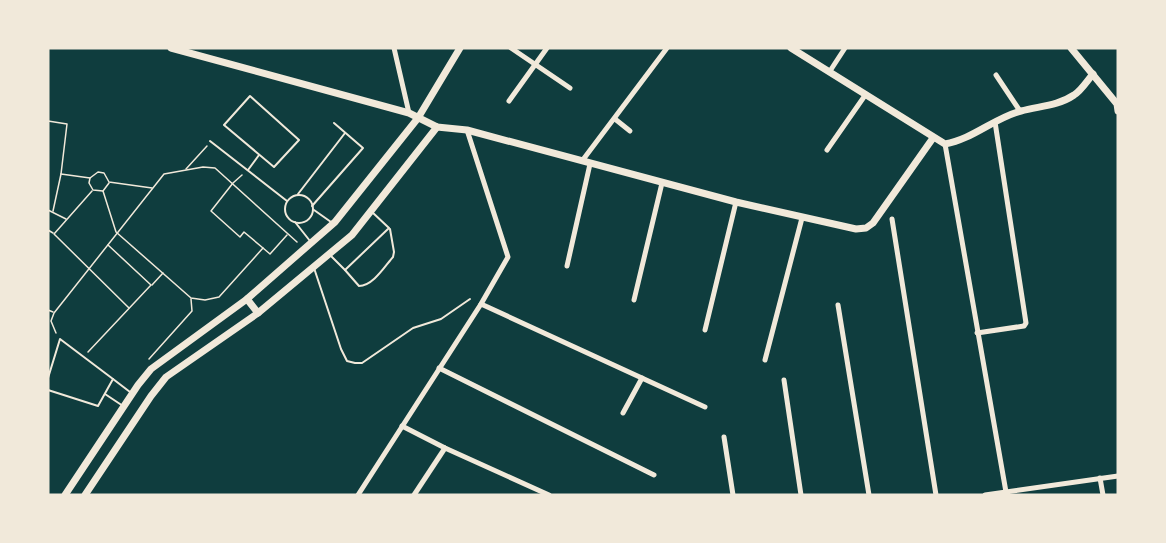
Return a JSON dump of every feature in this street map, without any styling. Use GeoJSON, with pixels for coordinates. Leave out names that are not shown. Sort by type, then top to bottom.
{"type":"FeatureCollection","features":[{"type":"Feature","properties":{"kind":"street"},"geometry":{"type":"LineString","coordinates":[[171,48],[409,113],[437,127],[467,130],[736,202],[856,229],[866,228],[873,223],[933,138]]}},
{"type":"Feature","properties":{"kind":"street"},"geometry":{"type":"LineString","coordinates":[[394,48],[409,113]]}},
{"type":"Feature","properties":{"kind":"street"},"geometry":{"type":"LineString","coordinates":[[65,495],[132,394],[152,369],[247,299],[333,224],[418,118],[460,48]]}},
{"type":"Feature","properties":{"kind":"street"},"geometry":{"type":"LineString","coordinates":[[511,48],[570,88]]}},
{"type":"Feature","properties":{"kind":"street"},"geometry":{"type":"LineString","coordinates":[[508,101],[547,48]]}},
{"type":"Feature","properties":{"kind":"street"},"geometry":{"type":"LineString","coordinates":[[582,161],[667,48]]}},
{"type":"Feature","properties":{"kind":"street"},"geometry":{"type":"LineString","coordinates":[[830,71],[845,48]]}},
{"type":"Feature","properties":{"kind":"street"},"geometry":{"type":"LineString","coordinates":[[1071,48],[1117,104],[1118,111]]}},
{"type":"Feature","properties":{"kind":"street"},"geometry":{"type":"LineString","coordinates":[[794,49],[945,144],[960,141],[1020,111],[1052,105],[1076,95],[1093,74]]}},
{"type":"Feature","properties":{"kind":"street"},"geometry":{"type":"LineString","coordinates":[[996,75],[1020,111]]}},
{"type":"Feature","properties":{"kind":"street"},"geometry":{"type":"LineString","coordinates":[[827,150],[866,94]]}},
{"type":"Feature","properties":{"kind":"street"},"geometry":{"type":"LineString","coordinates":[[615,119],[630,131]]}},
{"type":"Feature","properties":{"kind":"street"},"geometry":{"type":"LineString","coordinates":[[977,333],[1024,326],[1026,322],[995,122]]}},
{"type":"Feature","properties":{"kind":"street"},"geometry":{"type":"LineString","coordinates":[[85,495],[166,377],[258,313],[352,235],[437,127]]}},
{"type":"Feature","properties":{"kind":"street"},"geometry":{"type":"LineString","coordinates":[[358,495],[481,304],[508,257],[467,130]]}},
{"type":"Feature","properties":{"kind":"street"},"geometry":{"type":"LineString","coordinates":[[945,144],[1006,492]]}},
{"type":"Feature","properties":{"kind":"street"},"geometry":{"type":"LineString","coordinates":[[567,266],[590,164]]}},
{"type":"Feature","properties":{"kind":"street"},"geometry":{"type":"LineString","coordinates":[[634,300],[662,183]]}},
{"type":"Feature","properties":{"kind":"street"},"geometry":{"type":"LineString","coordinates":[[705,330],[736,202]]}},
{"type":"Feature","properties":{"kind":"street"},"geometry":{"type":"LineString","coordinates":[[765,360],[801,218]]}},
{"type":"Feature","properties":{"kind":"street"},"geometry":{"type":"LineString","coordinates":[[892,219],[936,495]]}},
{"type":"Feature","properties":{"kind":"street"},"geometry":{"type":"LineString","coordinates":[[247,299],[258,313]]}},
{"type":"Feature","properties":{"kind":"street"},"geometry":{"type":"LineString","coordinates":[[481,304],[705,407]]}},
{"type":"Feature","properties":{"kind":"street"},"geometry":{"type":"LineString","coordinates":[[838,305],[869,495]]}},
{"type":"Feature","properties":{"kind":"street"},"geometry":{"type":"LineString","coordinates":[[440,368],[654,474]]}},
{"type":"Feature","properties":{"kind":"street"},"geometry":{"type":"LineString","coordinates":[[623,413],[642,378]]}},
{"type":"Feature","properties":{"kind":"street"},"geometry":{"type":"LineString","coordinates":[[784,380],[801,495]]}},
{"type":"Feature","properties":{"kind":"street"},"geometry":{"type":"LineString","coordinates":[[402,426],[549,495]]}},
{"type":"Feature","properties":{"kind":"street"},"geometry":{"type":"LineString","coordinates":[[724,437],[733,495]]}},
{"type":"Feature","properties":{"kind":"street"},"geometry":{"type":"LineString","coordinates":[[414,495],[446,448]]}},
{"type":"Feature","properties":{"kind":"street"},"geometry":{"type":"LineString","coordinates":[[985,495],[1118,476]]}},
{"type":"Feature","properties":{"kind":"street"},"geometry":{"type":"LineString","coordinates":[[1100,478],[1103,495]]}},
{"type":"Feature","properties":{"kind":"street"},"geometry":{"type":"LineString","coordinates":[[1035,488],[1036,495]]}},
{"type":"Feature","properties":{"kind":"lane"},"geometry":{"type":"LineString","coordinates":[[250,96],[299,140],[274,167],[259,155],[224,125],[250,96]]}},
{"type":"Feature","properties":{"kind":"lane"},"geometry":{"type":"LineString","coordinates":[[312,206],[363,148],[334,123]]}},
{"type":"Feature","properties":{"kind":"lane"},"geometry":{"type":"LineString","coordinates":[[287,201],[297,194],[345,133]]}},
{"type":"Feature","properties":{"kind":"lane"},"geometry":{"type":"LineString","coordinates":[[210,141],[287,201]]}},
{"type":"Feature","properties":{"kind":"lane"},"geometry":{"type":"LineString","coordinates":[[248,170],[259,155]]}},
{"type":"Feature","properties":{"kind":"lane"},"geometry":{"type":"LineString","coordinates":[[297,194],[309,198],[314,210],[333,224]]}},
{"type":"Feature","properties":{"kind":"lane"},"geometry":{"type":"LineString","coordinates":[[287,201],[286,214],[311,243]]}},
{"type":"Feature","properties":{"kind":"lane"},"geometry":{"type":"LineString","coordinates":[[295,222],[307,221],[314,210]]}},
{"type":"Feature","properties":{"kind":"lane"},"geometry":{"type":"LineString","coordinates":[[329,254],[359,286],[370,282],[393,257],[394,252],[389,228],[372,212]]}},
{"type":"Feature","properties":{"kind":"lane"},"geometry":{"type":"LineString","coordinates":[[345,270],[389,228]]}},
{"type":"Feature","properties":{"kind":"lane"},"geometry":{"type":"LineString","coordinates":[[314,267],[341,349],[347,361],[355,363],[363,363],[413,328],[441,319],[470,299]]}},
{"type":"Feature","properties":{"kind":"lane"},"geometry":{"type":"LineString","coordinates":[[48,378],[60,339],[132,394]]}},
{"type":"Feature","properties":{"kind":"lane"},"geometry":{"type":"LineString","coordinates":[[48,390],[98,406],[113,380]]}},
{"type":"Feature","properties":{"kind":"lane"},"geometry":{"type":"LineString","coordinates":[[105,394],[124,406]]}},
{"type":"Feature","properties":{"kind":"path"},"geometry":{"type":"LineString","coordinates":[[48,121],[67,124],[53,211]]}},
{"type":"Feature","properties":{"kind":"path"},"geometry":{"type":"LineString","coordinates":[[186,170],[210,141]]}},
{"type":"Feature","properties":{"kind":"path"},"geometry":{"type":"LineString","coordinates":[[60,339],[51,321],[54,313],[164,174],[203,167],[215,168],[304,249]]}},
{"type":"Feature","properties":{"kind":"path"},"geometry":{"type":"LineString","coordinates":[[248,170],[232,183],[211,211],[240,237],[244,232],[270,254],[288,234]]}},
{"type":"Feature","properties":{"kind":"path"},"geometry":{"type":"LineString","coordinates":[[60,174],[90,178],[98,172],[104,173],[109,182]]}},
{"type":"Feature","properties":{"kind":"path"},"geometry":{"type":"LineString","coordinates":[[90,178],[89,183],[93,190]]}},
{"type":"Feature","properties":{"kind":"path"},"geometry":{"type":"LineString","coordinates":[[109,182],[153,188]]}},
{"type":"Feature","properties":{"kind":"path"},"geometry":{"type":"LineString","coordinates":[[103,191],[109,182]]}},
{"type":"Feature","properties":{"kind":"path"},"geometry":{"type":"LineString","coordinates":[[93,190],[103,191]]}},
{"type":"Feature","properties":{"kind":"path"},"geometry":{"type":"LineString","coordinates":[[54,234],[93,190]]}},
{"type":"Feature","properties":{"kind":"path"},"geometry":{"type":"LineString","coordinates":[[103,191],[117,232],[191,298],[206,300],[219,297],[263,248]]}},
{"type":"Feature","properties":{"kind":"path"},"geometry":{"type":"LineString","coordinates":[[48,210],[67,219]]}},
{"type":"Feature","properties":{"kind":"path"},"geometry":{"type":"LineString","coordinates":[[48,230],[129,308]]}},
{"type":"Feature","properties":{"kind":"path"},"geometry":{"type":"LineString","coordinates":[[108,245],[152,285]]}},
{"type":"Feature","properties":{"kind":"path"},"geometry":{"type":"LineString","coordinates":[[84,357],[163,273]]}},
{"type":"Feature","properties":{"kind":"path"},"geometry":{"type":"LineString","coordinates":[[147,361],[192,311],[191,298]]}},
{"type":"Feature","properties":{"kind":"path"},"geometry":{"type":"LineString","coordinates":[[48,310],[54,313]]}}]}
